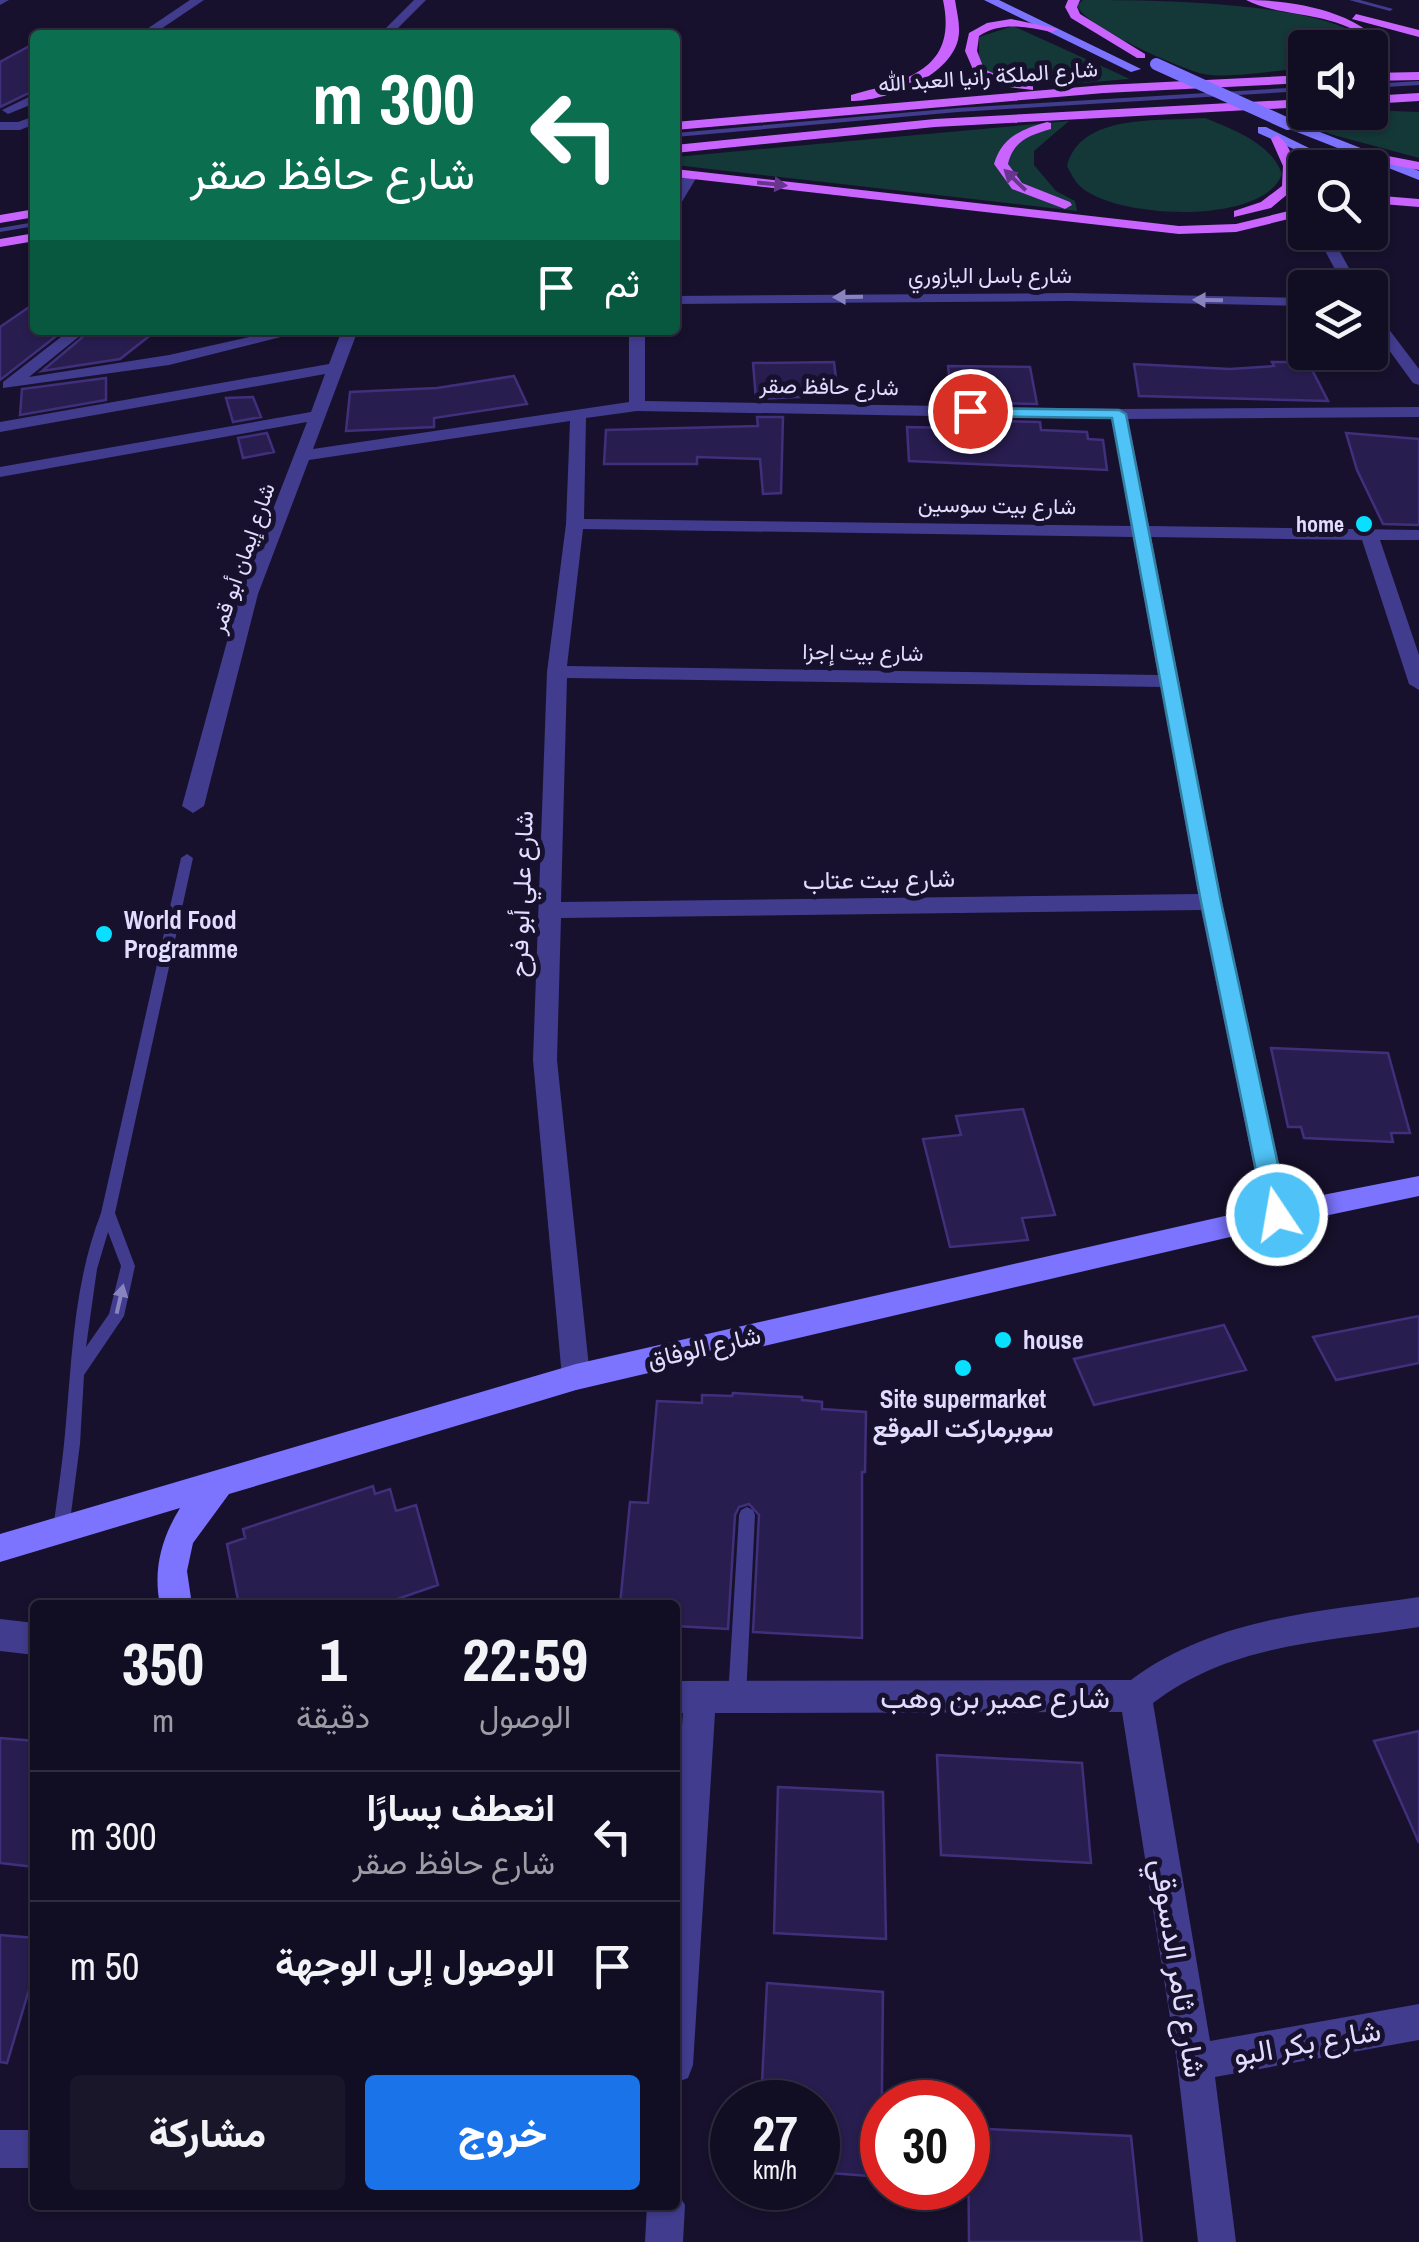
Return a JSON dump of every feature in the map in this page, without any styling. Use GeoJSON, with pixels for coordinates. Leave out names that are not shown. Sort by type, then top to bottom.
{"type":"FeatureCollection","features":[{"type":"Feature","properties":{"kind":"main road"},"geometry":{"type":"LineString","coordinates":[[775,115],[887,89],[935,68],[950,48],[955,20],[950,0]]}},
{"type":"Feature","properties":{"kind":"main road"},"geometry":{"type":"LineString","coordinates":[[990,0],[1138,63],[1156,64],[1338,150]]}},
{"type":"Feature","properties":{"kind":"main road"},"geometry":{"type":"LineString","coordinates":[[1017,0],[1278,139],[1308,150]]}},
{"type":"Feature","properties":{"kind":"main road"},"geometry":{"type":"LineString","coordinates":[[1074,0],[1071,7],[1076,16],[1138,63]]}},
{"type":"Feature","properties":{"kind":"main road"},"geometry":{"type":"LineString","coordinates":[[1252,0],[1306,12],[1358,30]]}},
{"type":"Feature","properties":{"kind":"main road"},"geometry":{"type":"LineString","coordinates":[[1294,0],[1419,34]]}},
{"type":"Feature","properties":{"kind":"main road"},"geometry":{"type":"LineString","coordinates":[[1052,29],[1008,22],[986,26],[973,35],[974,66],[985,76],[1018,86],[1104,90]]}},
{"type":"Feature","properties":{"kind":"main road"},"geometry":{"type":"LineString","coordinates":[[1228,81],[1288,73]]}},
{"type":"Feature","properties":{"kind":"main road","name":"شارع الملكة رانيا العبد الله"},"geometry":{"type":"LineString","coordinates":[[680,125],[1104,90],[1288,79]]}},
{"type":"Feature","properties":{"kind":"main road"},"geometry":{"type":"LineString","coordinates":[[1388,79],[1419,82]]}},
{"type":"Feature","properties":{"kind":"main road","name":"شارع الملكة رانيا العبد الله"},"geometry":{"type":"LineString","coordinates":[[680,148],[1288,97]]}},
{"type":"Feature","properties":{"kind":"main road"},"geometry":{"type":"LineString","coordinates":[[1388,99],[1419,101]]}},
{"type":"Feature","properties":{"kind":"main road"},"geometry":{"type":"LineString","coordinates":[[1132,111],[1024,132],[1003,152],[1005,174],[1036,197],[1062,204],[1168,218],[1236,215],[1266,205],[1289,188],[1290,166],[1278,139]]}},
{"type":"Feature","properties":{"kind":"main road"},"geometry":{"type":"LineString","coordinates":[[1388,163],[1419,166]]}},
{"type":"Feature","properties":{"kind":"main road"},"geometry":{"type":"LineString","coordinates":[[1388,168],[1419,176]]}},
{"type":"Feature","properties":{"kind":"main road"},"geometry":{"type":"LineString","coordinates":[[680,174],[1179,230],[1236,228],[1288,215]]}},
{"type":"Feature","properties":{"kind":"main road"},"geometry":{"type":"LineString","coordinates":[[1388,178],[1419,189]]}},
{"type":"Feature","properties":{"kind":"main road"},"geometry":{"type":"LineString","coordinates":[[1388,200],[1419,203]]}},
{"type":"Feature","properties":{"kind":"main road"},"geometry":{"type":"LineString","coordinates":[[0,218],[30,214]]}},
{"type":"Feature","properties":{"kind":"main road"},"geometry":{"type":"LineString","coordinates":[[0,243],[30,238]]}},
{"type":"Feature","properties":{"kind":"main road","name":"شارع الوفاق"},"geometry":{"type":"LineString","coordinates":[[0,1548],[576,1377],[1277,1215],[1419,1186]]}},
{"type":"Feature","properties":{"kind":"main road"},"geometry":{"type":"LineString","coordinates":[[174,1600],[172,1562],[182,1532],[198,1505],[220,1483]]}},
{"type":"Feature","properties":{"kind":"street"},"geometry":{"type":"LineString","coordinates":[[152,30],[198,0]]}},
{"type":"Feature","properties":{"kind":"street"},"geometry":{"type":"LineString","coordinates":[[390,30],[420,0]]}},
{"type":"Feature","properties":{"kind":"street"},"geometry":{"type":"LineString","coordinates":[[2,112],[30,100]]}},
{"type":"Feature","properties":{"kind":"street"},"geometry":{"type":"LineString","coordinates":[[2,112],[30,111]]}},
{"type":"Feature","properties":{"kind":"street"},"geometry":{"type":"LineString","coordinates":[[4,127],[30,121]]}},
{"type":"Feature","properties":{"kind":"street"},"geometry":{"type":"LineString","coordinates":[[680,193],[691,174]]}},
{"type":"Feature","properties":{"kind":"street","name":"شارع باسل اليازوري"},"geometry":{"type":"LineString","coordinates":[[680,300],[1031,297],[1288,302]]}},
{"type":"Feature","properties":{"kind":"street"},"geometry":{"type":"LineString","coordinates":[[4,389],[74,335]]}},
{"type":"Feature","properties":{"kind":"street"},"geometry":{"type":"LineString","coordinates":[[4,389],[169,360],[280,335]]}},
{"type":"Feature","properties":{"kind":"street","name":"شارع إيمان أبو قمر"},"geometry":{"type":"LineString","coordinates":[[193,806],[249,594],[348,335]]}},
{"type":"Feature","properties":{"kind":"street"},"geometry":{"type":"LineString","coordinates":[[637,335],[637,406]]}},
{"type":"Feature","properties":{"kind":"street"},"geometry":{"type":"LineString","coordinates":[[1388,338],[1419,380]]}},
{"type":"Feature","properties":{"kind":"street"},"geometry":{"type":"LineString","coordinates":[[0,427],[337,367]]}},
{"type":"Feature","properties":{"kind":"street","name":"شارع حافظ صقر"},"geometry":{"type":"LineString","coordinates":[[302,456],[637,406],[1119,414],[1419,412]]}},
{"type":"Feature","properties":{"kind":"street","name":"شارع علي أبو فرح"},"geometry":{"type":"LineString","coordinates":[[576,1377],[545,1060],[557,672],[575,524],[578,413]]}},
{"type":"Feature","properties":{"kind":"street"},"geometry":{"type":"LineString","coordinates":[[0,472],[318,414]]}},
{"type":"Feature","properties":{"kind":"street"},"geometry":{"type":"LineString","coordinates":[[1119,414],[1211,902],[1277,1215]]}},
{"type":"Feature","properties":{"kind":"street","name":"شارع بيت سوسين"},"geometry":{"type":"LineString","coordinates":[[575,524],[1419,534]]}},
{"type":"Feature","properties":{"kind":"street"},"geometry":{"type":"LineString","coordinates":[[1369,534],[1419,684]]}},
{"type":"Feature","properties":{"kind":"street","name":"شارع بيت إجزا"},"geometry":{"type":"LineString","coordinates":[[557,672],[1168,682]]}},
{"type":"Feature","properties":{"kind":"street","name":"شارع بيت عتاب"},"geometry":{"type":"LineString","coordinates":[[547,910],[1211,902]]}},
{"type":"Feature","properties":{"kind":"street","name":"شارع عمير بن وهب"},"geometry":{"type":"LineString","coordinates":[[688,1698],[1136,1696],[1169,1671],[1203,1654],[1271,1636],[1419,1612]]}},
{"type":"Feature","properties":{"kind":"street"},"geometry":{"type":"LineString","coordinates":[[0,1635],[30,1638]]}},
{"type":"Feature","properties":{"kind":"street","name":"شارع ثامر الدسوقي"},"geometry":{"type":"LineString","coordinates":[[1136,1696],[1195,2062],[1217,2242]]}},
{"type":"Feature","properties":{"kind":"street"},"geometry":{"type":"LineString","coordinates":[[680,1924],[688,1698]]}},
{"type":"Feature","properties":{"kind":"street","name":"شارع بكر البو"},"geometry":{"type":"LineString","coordinates":[[1195,2062],[1419,2022]]}},
{"type":"Feature","properties":{"kind":"street"},"geometry":{"type":"LineString","coordinates":[[0,2148],[30,2150]]}},
{"type":"Feature","properties":{"kind":"street"},"geometry":{"type":"LineString","coordinates":[[664,2242],[666,2210]]}},
{"type":"Feature","properties":{"kind":"lane"},"geometry":{"type":"LineString","coordinates":[[1352,0],[1390,9]]}},
{"type":"Feature","properties":{"kind":"lane"},"geometry":{"type":"LineString","coordinates":[[1388,86],[1419,82]]}},
{"type":"Feature","properties":{"kind":"lane"},"geometry":{"type":"LineString","coordinates":[[680,137],[930,115],[1288,97]]}},
{"type":"Feature","properties":{"kind":"lane"},"geometry":{"type":"LineString","coordinates":[[0,231],[30,227]]}},
{"type":"Feature","properties":{"kind":"lane"},"geometry":{"type":"LineString","coordinates":[[61,1530],[92,1260],[108,1214],[187,858]]}},
{"type":"Feature","properties":{"kind":"lane"},"geometry":{"type":"LineString","coordinates":[[76,1376],[116,1316],[128,1266],[108,1214]]}},
{"type":"Feature","properties":{"kind":"lane"},"geometry":{"type":"LineString","coordinates":[[737,1698],[746,1515]]}},
{"type":"Feature","properties":{"kind":"green space"},"geometry":{"type":"Polygon","coordinates":[[[1083,0],[1240,6],[1326,21],[1349,30],[1288,30],[1288,70],[1204,74],[1113,35],[1083,14],[1077,5],[1083,0]]]}},
{"type":"Feature","properties":{"kind":"green space"},"geometry":{"type":"Polygon","coordinates":[[[1013,26],[1130,79],[1050,84],[1008,80],[992,73],[979,63],[979,37],[1013,26]]]}},
{"type":"Feature","properties":{"kind":"green space"},"geometry":{"type":"Polygon","coordinates":[[[1388,111],[1419,112],[1419,158],[1321,130],[1388,130],[1388,111]]]}},
{"type":"Feature","properties":{"kind":"green space"},"geometry":{"type":"Polygon","coordinates":[[[1205,118],[1250,139],[1269,154],[1282,174],[1270,191],[1219,209],[1154,210],[1097,197],[1078,184],[1067,166],[1075,149],[1088,136],[1105,128],[1124,123],[1205,118]]]}},
{"type":"Feature","properties":{"kind":"green space"},"geometry":{"type":"Polygon","coordinates":[[[1069,121],[1034,151],[1034,165],[1056,191],[1075,201],[1077,211],[680,166],[680,157],[1069,121]]]}},
{"type":"Feature","properties":{"kind":"building"},"geometry":{"type":"Polygon","coordinates":[[[30,46],[30,92],[0,107],[0,62],[30,46]]]}},
{"type":"Feature","properties":{"kind":"building"},"geometry":{"type":"Polygon","coordinates":[[[30,306],[30,335],[58,335],[0,380],[0,327],[30,306]]]}},
{"type":"Feature","properties":{"kind":"building"},"geometry":{"type":"Polygon","coordinates":[[[85,335],[151,335],[120,359],[42,371],[85,335]]]}},
{"type":"Feature","properties":{"kind":"building"},"geometry":{"type":"Polygon","coordinates":[[[834,362],[838,395],[756,399],[753,363],[834,362]]]}},
{"type":"Feature","properties":{"kind":"building"},"geometry":{"type":"Polygon","coordinates":[[[1272,362],[1288,362],[1288,370],[1312,370],[1328,401],[1139,396],[1134,364],[1230,369],[1274,366],[1272,362]]]}},
{"type":"Feature","properties":{"kind":"building"},"geometry":{"type":"Polygon","coordinates":[[[948,366],[1030,367],[1037,404],[952,402],[948,366]]]}},
{"type":"Feature","properties":{"kind":"building"},"geometry":{"type":"Polygon","coordinates":[[[514,376],[527,404],[434,418],[434,427],[346,431],[350,392],[437,388],[514,376]]]}},
{"type":"Feature","properties":{"kind":"building"},"geometry":{"type":"Polygon","coordinates":[[[106,378],[106,400],[20,415],[22,389],[106,378]]]}},
{"type":"Feature","properties":{"kind":"building"},"geometry":{"type":"Polygon","coordinates":[[[253,397],[261,417],[233,422],[226,398],[253,397]]]}},
{"type":"Feature","properties":{"kind":"building"},"geometry":{"type":"Polygon","coordinates":[[[757,417],[783,417],[781,493],[763,494],[760,459],[697,457],[697,464],[604,464],[606,430],[758,426],[757,417]]]}},
{"type":"Feature","properties":{"kind":"building"},"geometry":{"type":"Polygon","coordinates":[[[954,420],[1040,422],[1041,430],[1087,432],[1088,439],[1103,440],[1107,470],[909,461],[907,427],[955,428],[954,420]]]}},
{"type":"Feature","properties":{"kind":"building"},"geometry":{"type":"Polygon","coordinates":[[[267,433],[274,452],[243,458],[238,438],[267,433]]]}},
{"type":"Feature","properties":{"kind":"building"},"geometry":{"type":"Polygon","coordinates":[[[1346,433],[1419,439],[1419,525],[1383,524],[1357,470],[1346,433]]]}},
{"type":"Feature","properties":{"kind":"building"},"geometry":{"type":"Polygon","coordinates":[[[1271,1048],[1388,1053],[1410,1133],[1391,1133],[1393,1142],[1304,1138],[1301,1127],[1288,1127],[1271,1048]]]}},
{"type":"Feature","properties":{"kind":"building"},"geometry":{"type":"Polygon","coordinates":[[[1023,1109],[1055,1215],[1022,1218],[1028,1240],[950,1247],[923,1139],[961,1135],[956,1116],[1023,1109]]]}},
{"type":"Feature","properties":{"kind":"building"},"geometry":{"type":"Polygon","coordinates":[[[1419,1316],[1419,1363],[1336,1380],[1313,1337],[1419,1316]]]}},
{"type":"Feature","properties":{"kind":"building"},"geometry":{"type":"Polygon","coordinates":[[[1224,1325],[1246,1370],[1094,1405],[1074,1359],[1224,1325]]]}},
{"type":"Feature","properties":{"kind":"building"},"geometry":{"type":"Polygon","coordinates":[[[733,1393],[802,1397],[822,1402],[822,1409],[866,1412],[862,1638],[753,1632],[759,1515],[749,1504],[739,1507],[735,1515],[728,1629],[680,1626],[680,1600],[620,1600],[630,1502],[648,1503],[657,1401],[702,1403],[702,1395],[733,1393]]]}},
{"type":"Feature","properties":{"kind":"building"},"geometry":{"type":"Polygon","coordinates":[[[373,1486],[375,1494],[390,1489],[396,1511],[416,1505],[438,1585],[394,1600],[238,1600],[227,1544],[245,1538],[243,1529],[373,1486]]]}},
{"type":"Feature","properties":{"kind":"building"},"geometry":{"type":"Polygon","coordinates":[[[1419,1731],[1419,1843],[1374,1741],[1419,1731]]]}},
{"type":"Feature","properties":{"kind":"building"},"geometry":{"type":"Polygon","coordinates":[[[0,1738],[30,1741],[30,1866],[0,1863],[0,1738]]]}},
{"type":"Feature","properties":{"kind":"building"},"geometry":{"type":"Polygon","coordinates":[[[937,1755],[1082,1763],[1091,1863],[941,1855],[937,1755]]]}},
{"type":"Feature","properties":{"kind":"building"},"geometry":{"type":"Polygon","coordinates":[[[778,1787],[883,1792],[886,1939],[774,1933],[778,1787]]]}},
{"type":"Feature","properties":{"kind":"building"},"geometry":{"type":"Polygon","coordinates":[[[0,1935],[30,1938],[30,1987],[7,2063],[0,2062],[0,1935]]]}},
{"type":"Feature","properties":{"kind":"building"},"geometry":{"type":"Polygon","coordinates":[[[767,1983],[883,1992],[882,2080],[860,2080],[860,2175],[840,2174],[840,2080],[762,2080],[767,1983]]]}},
{"type":"Feature","properties":{"kind":"building"},"geometry":{"type":"Polygon","coordinates":[[[990,2129],[1131,2136],[1142,2242],[969,2242],[969,2210],[990,2210],[990,2129]]]}},
{"type":"Feature","properties":{"kind":"place","name":"home"},"geometry":{"type":"Point","coordinates":[1364,524]}},
{"type":"Feature","properties":{"kind":"place","name":"World Food Programme"},"geometry":{"type":"Point","coordinates":[104,934]}},
{"type":"Feature","properties":{"kind":"place","name":"house"},"geometry":{"type":"Point","coordinates":[1003,1340]}},
{"type":"Feature","properties":{"kind":"place","name":"Site supermarket سوبرماركت الموقع"},"geometry":{"type":"Point","coordinates":[963,1368]}},
{"type":"Feature","properties":{"kind":"route"},"geometry":{"type":"LineString","coordinates":[[970,411],[1119,414],[1211,902],[1277,1215]]}}]}
